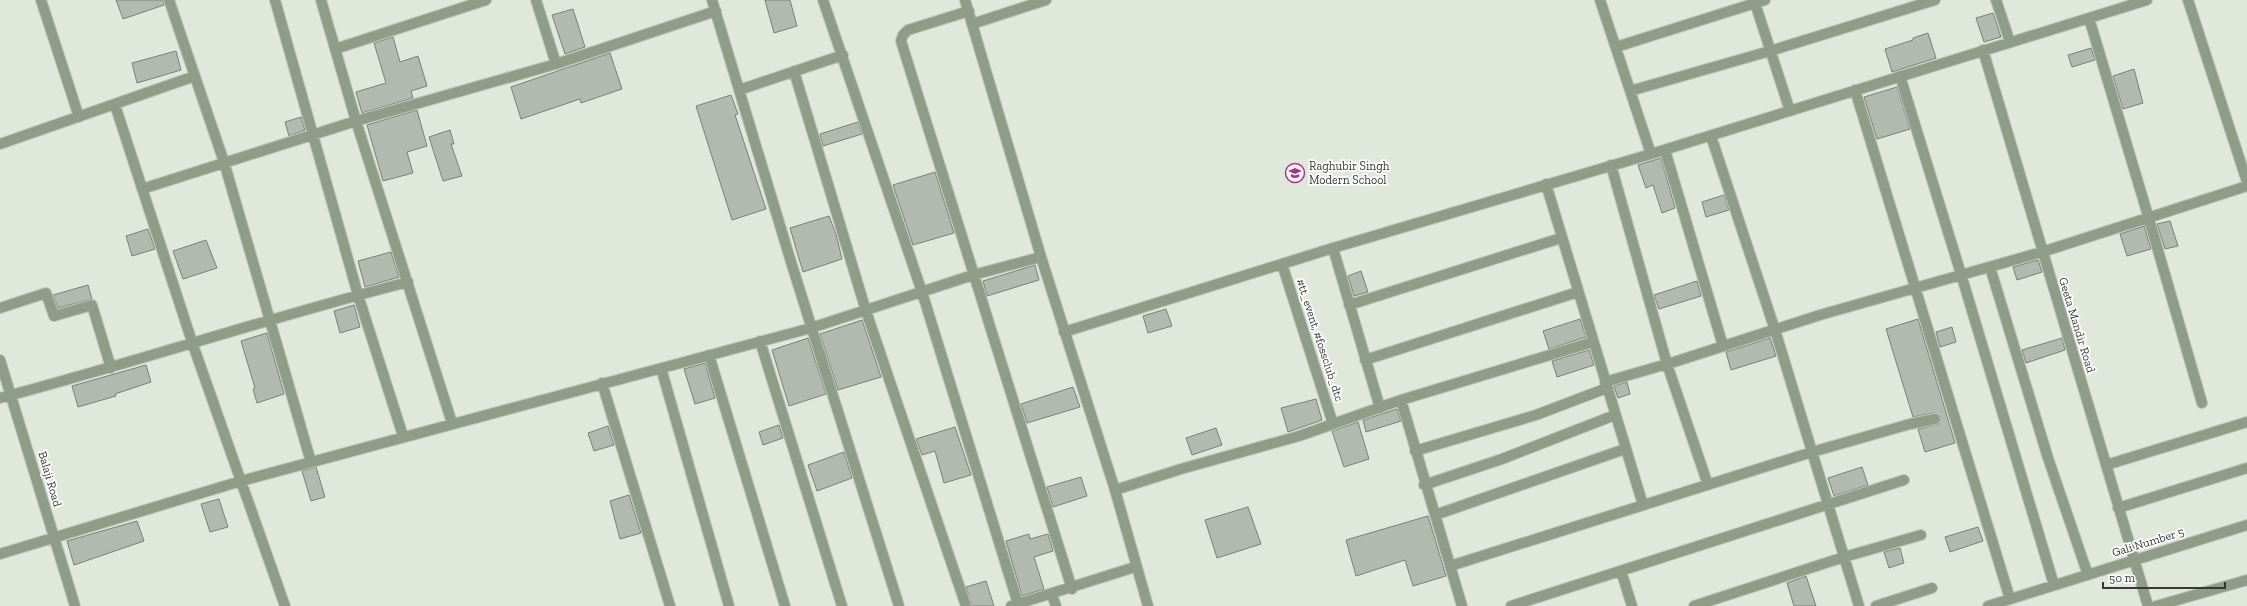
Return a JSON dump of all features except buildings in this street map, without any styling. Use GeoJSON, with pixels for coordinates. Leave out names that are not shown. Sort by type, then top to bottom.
{"type":"FeatureCollection","features":[{"type":"Feature","properties":{"kind":"street"},"geometry":{"type":"LineString","coordinates":[[41,0],[79,117]]}},
{"type":"Feature","properties":{"kind":"street"},"geometry":{"type":"LineString","coordinates":[[170,0],[224,162],[311,462]]}},
{"type":"Feature","properties":{"kind":"street"},"geometry":{"type":"LineString","coordinates":[[275,0],[294,72],[314,135],[358,295],[403,436]]}},
{"type":"Feature","properties":{"kind":"street"},"geometry":{"type":"LineString","coordinates":[[321,0],[356,121],[452,423]]}},
{"type":"Feature","properties":{"kind":"street"},"geometry":{"type":"LineString","coordinates":[[335,49],[486,0]]}},
{"type":"Feature","properties":{"kind":"street"},"geometry":{"type":"LineString","coordinates":[[536,0],[556,64]]}},
{"type":"Feature","properties":{"kind":"street"},"geometry":{"type":"LineString","coordinates":[[712,0],[811,328],[899,606]]}},
{"type":"Feature","properties":{"kind":"street"},"geometry":{"type":"LineString","coordinates":[[823,0],[843,55],[922,292],[1014,605],[1072,589],[1135,567]]}},
{"type":"Feature","properties":{"kind":"street"},"geometry":{"type":"LineString","coordinates":[[965,0],[1041,257],[1115,490],[1135,567],[1148,606]]}},
{"type":"Feature","properties":{"kind":"street"},"geometry":{"type":"LineString","coordinates":[[972,24],[1046,0]]}},
{"type":"Feature","properties":{"kind":"street"},"geometry":{"type":"LineString","coordinates":[[1600,0],[1651,154]]}},
{"type":"Feature","properties":{"kind":"street"},"geometry":{"type":"LineString","coordinates":[[1616,47],[1754,2],[1766,0]]}},
{"type":"Feature","properties":{"kind":"street"},"geometry":{"type":"LineString","coordinates":[[1630,91],[1770,51],[1936,0]]}},
{"type":"Feature","properties":{"kind":"street"},"geometry":{"type":"LineString","coordinates":[[1996,0],[2010,42]]}},
{"type":"Feature","properties":{"kind":"street"},"geometry":{"type":"LineString","coordinates":[[1064,332],[1332,248],[1712,136],[1855,90],[2147,0]]}},
{"type":"Feature","properties":{"kind":"street"},"geometry":{"type":"LineString","coordinates":[[2188,0],[2247,182]]}},
{"type":"Feature","properties":{"kind":"street"},"geometry":{"type":"LineString","coordinates":[[1754,2],[1790,111]]}},
{"type":"Feature","properties":{"kind":"street"},"geometry":{"type":"LineString","coordinates":[[142,189],[356,121],[556,64],[716,11]]}},
{"type":"Feature","properties":{"kind":"street"},"geometry":{"type":"LineString","coordinates":[[969,12],[908,30],[903,35],[901,42],[972,275],[1072,589]]}},
{"type":"Feature","properties":{"kind":"street"},"geometry":{"type":"LineString","coordinates":[[2089,18],[2202,403]]}},
{"type":"Feature","properties":{"kind":"street","name":"Geeta Mandir Road"},"geometry":{"type":"LineString","coordinates":[[1983,50],[2148,606]]}},
{"type":"Feature","properties":{"kind":"street"},"geometry":{"type":"LineString","coordinates":[[740,90],[843,55]]}},
{"type":"Feature","properties":{"kind":"street"},"geometry":{"type":"LineString","coordinates":[[794,72],[866,310],[966,606]]}},
{"type":"Feature","properties":{"kind":"street"},"geometry":{"type":"LineString","coordinates":[[0,144],[195,76]]}},
{"type":"Feature","properties":{"kind":"street"},"geometry":{"type":"LineString","coordinates":[[1900,76],[2054,585]]}},
{"type":"Feature","properties":{"kind":"street"},"geometry":{"type":"LineString","coordinates":[[1855,90],[1914,288],[2010,599]]}},
{"type":"Feature","properties":{"kind":"street"},"geometry":{"type":"LineString","coordinates":[[115,104],[193,345],[285,606]]}},
{"type":"Feature","properties":{"kind":"street"},"geometry":{"type":"LineString","coordinates":[[1712,136],[1775,330],[1859,606]]}},
{"type":"Feature","properties":{"kind":"street"},"geometry":{"type":"LineString","coordinates":[[1665,150],[1723,346]]}},
{"type":"Feature","properties":{"kind":"street"},"geometry":{"type":"LineString","coordinates":[[1611,165],[1667,364],[1708,485]]}},
{"type":"Feature","properties":{"kind":"street"},"geometry":{"type":"LineString","coordinates":[[1546,184],[1561,238],[1643,505]]}},
{"type":"Feature","properties":{"kind":"street"},"geometry":{"type":"LineString","coordinates":[[1415,451],[1536,415],[1606,385],[1723,346],[1961,274],[2042,252],[2149,219],[2247,186]]}},
{"type":"Feature","properties":{"kind":"street"},"geometry":{"type":"LineString","coordinates":[[1349,305],[1561,238]]}},
{"type":"Feature","properties":{"kind":"street"},"geometry":{"type":"LineString","coordinates":[[1332,248],[1380,408]]}},
{"type":"Feature","properties":{"kind":"street"},"geometry":{"type":"LineString","coordinates":[[0,554],[241,481],[403,436],[811,328],[972,275],[1041,257]]}},
{"type":"Feature","properties":{"kind":"street","name":"#tt_event, #fossclub_dtc"},"geometry":{"type":"LineString","coordinates":[[1282,264],[1333,424]]}},
{"type":"Feature","properties":{"kind":"street"},"geometry":{"type":"LineString","coordinates":[[1990,267],[2048,458],[2088,575]]}},
{"type":"Feature","properties":{"kind":"street"},"geometry":{"type":"LineString","coordinates":[[0,398],[193,345],[270,320],[408,282]]}},
{"type":"Feature","properties":{"kind":"street"},"geometry":{"type":"LineString","coordinates":[[1365,360],[1578,292]]}},
{"type":"Feature","properties":{"kind":"street"},"geometry":{"type":"LineString","coordinates":[[0,308],[46,293],[54,316],[92,305],[111,368]]}},
{"type":"Feature","properties":{"kind":"street"},"geometry":{"type":"LineString","coordinates":[[760,341],[842,606]]}},
{"type":"Feature","properties":{"kind":"street"},"geometry":{"type":"LineString","coordinates":[[1115,490],[1333,424],[1401,400],[1593,342]]}},
{"type":"Feature","properties":{"kind":"street"},"geometry":{"type":"LineString","coordinates":[[709,355],[785,606]]}},
{"type":"Feature","properties":{"kind":"street","name":"Balaji Road"},"geometry":{"type":"LineString","coordinates":[[0,360],[53,539],[75,606]]}},
{"type":"Feature","properties":{"kind":"street"},"geometry":{"type":"LineString","coordinates":[[661,368],[729,606]]}},
{"type":"Feature","properties":{"kind":"street"},"geometry":{"type":"LineString","coordinates":[[602,383],[670,606]]}},
{"type":"Feature","properties":{"kind":"street"},"geometry":{"type":"LineString","coordinates":[[1401,400],[1424,484],[1435,515],[1462,606]]}},
{"type":"Feature","properties":{"kind":"street"},"geometry":{"type":"LineString","coordinates":[[1424,484],[1502,459],[1615,415]]}},
{"type":"Feature","properties":{"kind":"street"},"geometry":{"type":"LineString","coordinates":[[1450,566],[1812,452],[1910,424],[1935,419]]}},
{"type":"Feature","properties":{"kind":"street"},"geometry":{"type":"LineString","coordinates":[[2106,465],[2247,422]]}},
{"type":"Feature","properties":{"kind":"street"},"geometry":{"type":"LineString","coordinates":[[1435,515],[1626,449]]}},
{"type":"Feature","properties":{"kind":"street"},"geometry":{"type":"LineString","coordinates":[[2118,508],[2247,468]]}},
{"type":"Feature","properties":{"kind":"street"},"geometry":{"type":"LineString","coordinates":[[1510,606],[1904,480]]}},
{"type":"Feature","properties":{"kind":"street","name":"Gali Number 5"},"geometry":{"type":"LineString","coordinates":[[1988,606],[2247,525]]}},
{"type":"Feature","properties":{"kind":"street"},"geometry":{"type":"LineString","coordinates":[[1694,606],[1844,556],[1921,535]]}},
{"type":"Feature","properties":{"kind":"street"},"geometry":{"type":"LineString","coordinates":[[1621,571],[1632,606]]}},
{"type":"Feature","properties":{"kind":"street"},"geometry":{"type":"LineString","coordinates":[[2156,606],[2247,580]]}},
{"type":"Feature","properties":{"kind":"street"},"geometry":{"type":"LineString","coordinates":[[1876,606],[1932,588]]}},
{"type":"Feature","properties":{"kind":"street"},"geometry":{"type":"LineString","coordinates":[[1052,595],[1056,606]]}},
{"type":"Feature","properties":{"kind":"place","name":"Raghubir Singh Modern School"},"geometry":{"type":"Point","coordinates":[1295,173]}}]}
